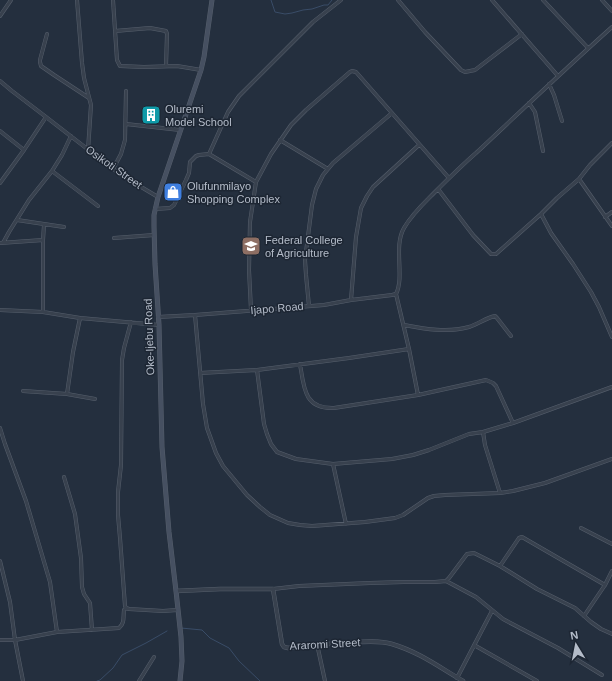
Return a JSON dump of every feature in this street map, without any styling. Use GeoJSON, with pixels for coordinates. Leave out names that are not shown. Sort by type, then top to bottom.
{"type":"FeatureCollection","features":[{"type":"Feature","properties":{"kind":"main road","name":"Oke-Ijebu Road"},"geometry":{"type":"LineString","coordinates":[[180,681],[182,661],[181,637],[169,532],[162,447],[159,325],[154,235],[155,209],[201,70],[212,0]]}},
{"type":"Feature","properties":{"kind":"street"},"geometry":{"type":"LineString","coordinates":[[0,16],[12,0]]}},
{"type":"Feature","properties":{"kind":"street"},"geometry":{"type":"LineString","coordinates":[[77,0],[84,78],[91,105],[88,150]]}},
{"type":"Feature","properties":{"kind":"street"},"geometry":{"type":"LineString","coordinates":[[112,0],[117,60],[120,66],[177,66],[201,70]]}},
{"type":"Feature","properties":{"kind":"street"},"geometry":{"type":"LineString","coordinates":[[209,154],[228,112],[239,96],[313,22],[341,0]]}},
{"type":"Feature","properties":{"kind":"street"},"geometry":{"type":"LineString","coordinates":[[398,0],[460,70],[465,72],[475,70],[522,34]]}},
{"type":"Feature","properties":{"kind":"street"},"geometry":{"type":"LineString","coordinates":[[492,0],[558,76]]}},
{"type":"Feature","properties":{"kind":"street"},"geometry":{"type":"LineString","coordinates":[[543,0],[588,48]]}},
{"type":"Feature","properties":{"kind":"street"},"geometry":{"type":"LineString","coordinates":[[603,0],[612,11]]}},
{"type":"Feature","properties":{"kind":"street"},"geometry":{"type":"LineString","coordinates":[[418,395],[404,325],[396,294],[399,286],[400,247],[403,230],[410,218],[449,178],[612,27]]}},
{"type":"Feature","properties":{"kind":"street"},"geometry":{"type":"LineString","coordinates":[[115,31],[150,28],[166,31],[166,66]]}},
{"type":"Feature","properties":{"kind":"street"},"geometry":{"type":"LineString","coordinates":[[47,34],[40,60],[41,66],[54,76],[90,98]]}},
{"type":"Feature","properties":{"kind":"street"},"geometry":{"type":"LineString","coordinates":[[251,310],[249,270],[250,222],[256,182],[271,154],[291,125],[306,110],[352,71],[356,72],[449,178]]}},
{"type":"Feature","properties":{"kind":"street","name":"Osikoti Street"},"geometry":{"type":"LineString","coordinates":[[0,81],[121,175],[158,197]]}},
{"type":"Feature","properties":{"kind":"street"},"geometry":{"type":"LineString","coordinates":[[549,84],[562,121]]}},
{"type":"Feature","properties":{"kind":"street"},"geometry":{"type":"LineString","coordinates":[[113,169],[124,148],[126,91]]}},
{"type":"Feature","properties":{"kind":"street"},"geometry":{"type":"LineString","coordinates":[[529,103],[535,112],[543,150]]}},
{"type":"Feature","properties":{"kind":"street"},"geometry":{"type":"LineString","coordinates":[[308,306],[306,260],[312,205],[316,189],[323,175],[333,163],[392,113]]}},
{"type":"Feature","properties":{"kind":"street"},"geometry":{"type":"LineString","coordinates":[[0,183],[46,117]]}},
{"type":"Feature","properties":{"kind":"street"},"geometry":{"type":"LineString","coordinates":[[126,124],[180,130]]}},
{"type":"Feature","properties":{"kind":"street"},"geometry":{"type":"LineString","coordinates":[[0,131],[24,150]]}},
{"type":"Feature","properties":{"kind":"street"},"geometry":{"type":"LineString","coordinates":[[2,243],[29,200],[52,171],[71,136]]}},
{"type":"Feature","properties":{"kind":"street"},"geometry":{"type":"LineString","coordinates":[[280,140],[328,169]]}},
{"type":"Feature","properties":{"kind":"street"},"geometry":{"type":"LineString","coordinates":[[438,189],[473,234],[493,255],[500,252],[579,179],[612,143]]}},
{"type":"Feature","properties":{"kind":"street"},"geometry":{"type":"LineString","coordinates":[[351,300],[356,237],[366,196],[373,187],[419,145]]}},
{"type":"Feature","properties":{"kind":"street"},"geometry":{"type":"LineString","coordinates":[[155,209],[170,208],[174,205],[189,173],[190,162],[196,156],[209,154],[256,182]]}},
{"type":"Feature","properties":{"kind":"street"},"geometry":{"type":"LineString","coordinates":[[52,171],[98,206]]}},
{"type":"Feature","properties":{"kind":"street"},"geometry":{"type":"LineString","coordinates":[[579,179],[612,226]]}},
{"type":"Feature","properties":{"kind":"street"},"geometry":{"type":"LineString","coordinates":[[606,217],[612,212]]}},
{"type":"Feature","properties":{"kind":"street"},"geometry":{"type":"LineString","coordinates":[[541,214],[591,292],[612,337]]}},
{"type":"Feature","properties":{"kind":"street"},"geometry":{"type":"LineString","coordinates":[[17,220],[64,227]]}},
{"type":"Feature","properties":{"kind":"street"},"geometry":{"type":"LineString","coordinates":[[43,312],[44,225]]}},
{"type":"Feature","properties":{"kind":"street"},"geometry":{"type":"LineString","coordinates":[[114,238],[154,235]]}},
{"type":"Feature","properties":{"kind":"street"},"geometry":{"type":"LineString","coordinates":[[2,243],[43,240]]}},
{"type":"Feature","properties":{"kind":"street","name":"Ijapo Road"},"geometry":{"type":"LineString","coordinates":[[158,317],[324,305],[396,294]]}},
{"type":"Feature","properties":{"kind":"street"},"geometry":{"type":"LineString","coordinates":[[0,310],[43,312],[80,318],[159,325]]}},
{"type":"Feature","properties":{"kind":"street"},"geometry":{"type":"LineString","coordinates":[[195,315],[204,410],[207,428],[216,453],[223,466],[247,495],[270,514],[288,523],[312,526],[346,524],[395,518],[404,515],[428,498],[434,496],[500,493],[545,483],[612,459]]}},
{"type":"Feature","properties":{"kind":"street"},"geometry":{"type":"LineString","coordinates":[[404,325],[423,329],[446,330],[470,327],[495,316],[511,336]]}},
{"type":"Feature","properties":{"kind":"street"},"geometry":{"type":"LineString","coordinates":[[67,394],[80,318]]}},
{"type":"Feature","properties":{"kind":"street"},"geometry":{"type":"LineString","coordinates":[[0,640],[15,640],[57,632],[119,628],[124,621],[124,610],[126,608],[118,515],[118,492],[121,465],[122,360],[131,322]]}},
{"type":"Feature","properties":{"kind":"street"},"geometry":{"type":"LineString","coordinates":[[200,373],[257,370],[409,349]]}},
{"type":"Feature","properties":{"kind":"street"},"geometry":{"type":"LineString","coordinates":[[300,364],[307,395],[311,402],[316,406],[334,408],[418,395],[486,380],[490,381],[496,386],[513,423]]}},
{"type":"Feature","properties":{"kind":"street"},"geometry":{"type":"LineString","coordinates":[[257,370],[264,424],[271,444],[277,452],[296,459],[333,464],[392,459],[413,455],[469,434],[483,432],[513,423],[612,387]]}},
{"type":"Feature","properties":{"kind":"street"},"geometry":{"type":"LineString","coordinates":[[23,391],[67,394],[95,399]]}},
{"type":"Feature","properties":{"kind":"street"},"geometry":{"type":"LineString","coordinates":[[0,428],[26,501],[50,582],[57,632]]}},
{"type":"Feature","properties":{"kind":"street"},"geometry":{"type":"LineString","coordinates":[[483,432],[485,445],[500,493]]}},
{"type":"Feature","properties":{"kind":"street"},"geometry":{"type":"LineString","coordinates":[[333,464],[346,524]]}},
{"type":"Feature","properties":{"kind":"street"},"geometry":{"type":"LineString","coordinates":[[64,477],[75,514],[81,558],[82,588],[90,603],[92,630]]}},
{"type":"Feature","properties":{"kind":"street"},"geometry":{"type":"LineString","coordinates":[[581,528],[612,544]]}},
{"type":"Feature","properties":{"kind":"street"},"geometry":{"type":"LineString","coordinates":[[500,566],[519,538],[522,537],[605,585]]}},
{"type":"Feature","properties":{"kind":"street"},"geometry":{"type":"LineString","coordinates":[[446,581],[464,557],[467,554],[474,553],[500,566],[537,589],[575,608],[591,622],[612,634]]}},
{"type":"Feature","properties":{"kind":"street"},"geometry":{"type":"LineString","coordinates":[[0,561],[10,602],[15,640],[23,681]]}},
{"type":"Feature","properties":{"kind":"street"},"geometry":{"type":"LineString","coordinates":[[584,616],[605,585],[612,571]]}},
{"type":"Feature","properties":{"kind":"street"},"geometry":{"type":"LineString","coordinates":[[176,591],[273,589],[446,581],[476,597],[503,619],[558,648],[602,675]]}},
{"type":"Feature","properties":{"kind":"street","name":"Araromi Street"},"geometry":{"type":"LineString","coordinates":[[273,589],[282,644],[284,647],[288,648],[317,644],[365,642],[387,643],[425,657],[463,681]]}},
{"type":"Feature","properties":{"kind":"street"},"geometry":{"type":"LineString","coordinates":[[126,608],[160,611],[178,610]]}},
{"type":"Feature","properties":{"kind":"street"},"geometry":{"type":"LineString","coordinates":[[457,678],[492,611]]}},
{"type":"Feature","properties":{"kind":"street"},"geometry":{"type":"LineString","coordinates":[[317,644],[325,681]]}},
{"type":"Feature","properties":{"kind":"street"},"geometry":{"type":"LineString","coordinates":[[474,645],[537,681]]}},
{"type":"Feature","properties":{"kind":"street"},"geometry":{"type":"LineString","coordinates":[[140,681],[154,657]]}},
{"type":"Feature","properties":{"kind":"waterway"},"geometry":{"type":"LineString","coordinates":[[271,0],[275,12],[285,14],[328,5],[332,0]]}},
{"type":"Feature","properties":{"kind":"waterway"},"geometry":{"type":"LineString","coordinates":[[181,628],[202,630],[210,638],[229,648],[239,661],[260,681]]}},
{"type":"Feature","properties":{"kind":"waterway"},"geometry":{"type":"LineString","coordinates":[[97,681],[113,668],[122,655],[167,631]]}},
{"type":"Feature","properties":{"kind":"place","name":"Oluremi Model School"},"geometry":{"type":"Point","coordinates":[151,115]}},
{"type":"Feature","properties":{"kind":"place","name":"Olufunmilayo Shopping Complex"},"geometry":{"type":"Point","coordinates":[173,192]}},
{"type":"Feature","properties":{"kind":"place","name":"Federal College of Agriculture"},"geometry":{"type":"Point","coordinates":[251,246]}}]}
